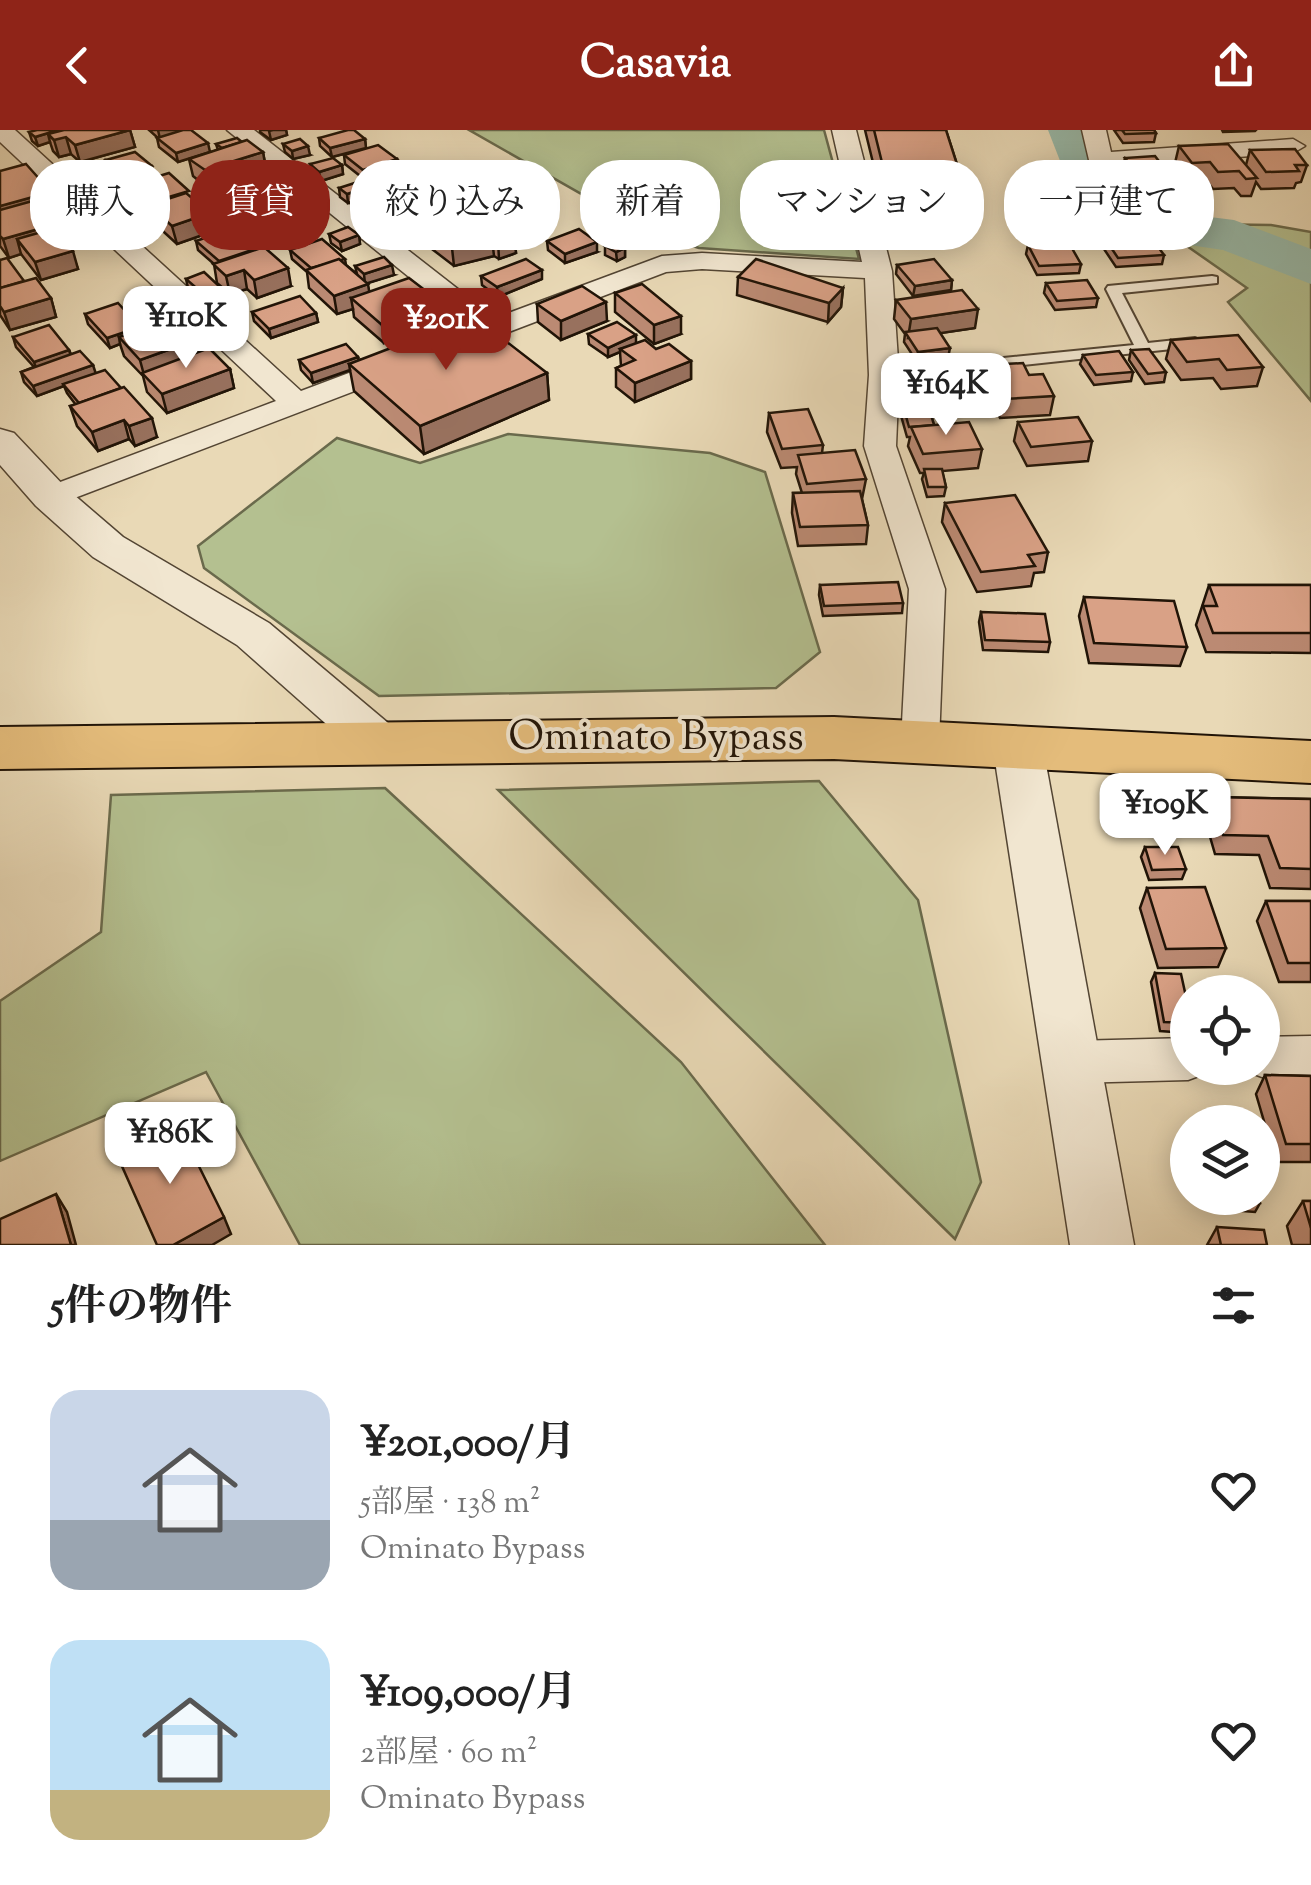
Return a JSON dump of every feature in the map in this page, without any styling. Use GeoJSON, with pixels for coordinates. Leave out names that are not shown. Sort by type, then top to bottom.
{"type":"FeatureCollection","features":[{"type":"Feature","properties":{"kind":"highway","name":"Ominato Bypass"},"geometry":{"type":"LineString","coordinates":[[0,748],[834,738],[1311,762]]}},
{"type":"Feature","properties":{"kind":"street"},"geometry":{"type":"LineString","coordinates":[[1,130],[298,405]]}},
{"type":"Feature","properties":{"kind":"street"},"geometry":{"type":"LineString","coordinates":[[238,130],[490,328]]}},
{"type":"Feature","properties":{"kind":"street"},"geometry":{"type":"LineString","coordinates":[[844,130],[878,271],[884,375],[880,446],[928,589],[920,742]]}},
{"type":"Feature","properties":{"kind":"street"},"geometry":{"type":"LineString","coordinates":[[1094,130],[1101,160],[1287,138],[1311,169]]}},
{"type":"Feature","properties":{"kind":"street"},"geometry":{"type":"LineString","coordinates":[[51,497],[662,264],[702,261],[878,271]]}},
{"type":"Feature","properties":{"kind":"street"},"geometry":{"type":"LineString","coordinates":[[2,447],[51,497],[108,546],[252,634],[377,741]]}},
{"type":"Feature","properties":{"kind":"street"},"geometry":{"type":"LineString","coordinates":[[1018,748],[1102,1245]]}},
{"type":"Feature","properties":{"kind":"street"},"geometry":{"type":"LineString","coordinates":[[1280,1057],[1311,1056]]}},
{"type":"Feature","properties":{"kind":"street"},"geometry":{"type":"LineString","coordinates":[[1074,1062],[1170,1059]]}},
{"type":"Feature","properties":{"kind":"lane"},"geometry":{"type":"LineString","coordinates":[[1143,348],[1113,289],[1212,280]]}},
{"type":"Feature","properties":{"kind":"lane"},"geometry":{"type":"LineString","coordinates":[[884,375],[1216,341]]}},
{"type":"Feature","properties":{"kind":"green space"},"geometry":{"type":"Polygon","coordinates":[[[469,130],[824,130],[832,160],[740,160],[740,250],[857,250],[859,259],[720,249],[720,160],[580,160],[580,193],[560,182],[560,160],[522,160],[469,130]]]}},
{"type":"Feature","properties":{"kind":"green space"},"geometry":{"type":"Polygon","coordinates":[[[1214,224],[1271,225],[1311,232],[1311,401],[1228,302],[1247,288],[1193,250],[1214,250],[1214,224]]]}},
{"type":"Feature","properties":{"kind":"green space"},"geometry":{"type":"Polygon","coordinates":[[[508,434],[710,453],[765,472],[820,652],[776,688],[379,696],[204,568],[198,546],[337,438],[420,463],[508,434]]]}},
{"type":"Feature","properties":{"kind":"green space"},"geometry":{"type":"Polygon","coordinates":[[[819,781],[918,900],[981,1182],[955,1239],[498,790],[819,781]]]}},
{"type":"Feature","properties":{"kind":"green space"},"geometry":{"type":"Polygon","coordinates":[[[385,788],[681,1062],[825,1245],[300,1245],[206,1072],[0,1161],[0,1001],[101,932],[111,795],[385,788]]]}},
{"type":"Feature","properties":{"kind":"building"},"geometry":{"type":"Polygon","coordinates":[[[58,130],[35,137],[29,132],[58,130]]]}},
{"type":"Feature","properties":{"kind":"building"},"geometry":{"type":"Polygon","coordinates":[[[64,130],[130,130],[75,145],[66,137],[54,140],[48,134],[64,130]]]}},
{"type":"Feature","properties":{"kind":"building"},"geometry":{"type":"Polygon","coordinates":[[[191,130],[208,143],[176,153],[157,138],[191,130]]]}},
{"type":"Feature","properties":{"kind":"building"},"geometry":{"type":"Polygon","coordinates":[[[348,130],[365,139],[330,148],[319,138],[348,130]]]}},
{"type":"Feature","properties":{"kind":"building"},"geometry":{"type":"Polygon","coordinates":[[[874,130],[946,130],[956,160],[881,160],[874,130]]]}},
{"type":"Feature","properties":{"kind":"building"},"geometry":{"type":"Polygon","coordinates":[[[1122,130],[1154,130],[1156,133],[1125,134],[1122,130]]]}},
{"type":"Feature","properties":{"kind":"building"},"geometry":{"type":"Polygon","coordinates":[[[237,138],[242,142],[222,148],[216,144],[237,138]]]}},
{"type":"Feature","properties":{"kind":"building"},"geometry":{"type":"Polygon","coordinates":[[[300,139],[308,146],[292,151],[283,144],[300,139]]]}},
{"type":"Feature","properties":{"kind":"building"},"geometry":{"type":"Polygon","coordinates":[[[247,140],[263,152],[237,160],[189,159],[247,140]]]}},
{"type":"Feature","properties":{"kind":"building"},"geometry":{"type":"Polygon","coordinates":[[[1228,144],[1257,178],[1246,179],[1239,171],[1218,172],[1214,160],[1190,160],[1179,146],[1228,144]]]}},
{"type":"Feature","properties":{"kind":"building"},"geometry":{"type":"Polygon","coordinates":[[[378,145],[397,159],[350,160],[344,155],[378,145]]]}},
{"type":"Feature","properties":{"kind":"building"},"geometry":{"type":"Polygon","coordinates":[[[1295,149],[1307,165],[1295,165],[1299,171],[1266,172],[1250,150],[1295,149]]]}},
{"type":"Feature","properties":{"kind":"building"},"geometry":{"type":"Polygon","coordinates":[[[135,152],[145,160],[106,160],[135,152]]]}},
{"type":"Feature","properties":{"kind":"building"},"geometry":{"type":"Polygon","coordinates":[[[1155,156],[1158,160],[1127,160],[1155,156]]]}},
{"type":"Feature","properties":{"kind":"building"},"geometry":{"type":"Polygon","coordinates":[[[333,158],[342,165],[330,169],[330,160],[325,160],[333,158]]]}},
{"type":"Feature","properties":{"kind":"building"},"geometry":{"type":"Polygon","coordinates":[[[26,164],[30,168],[30,198],[0,206],[0,171],[26,164]]]}},
{"type":"Feature","properties":{"kind":"building"},"geometry":{"type":"Polygon","coordinates":[[[170,174],[189,191],[170,197],[170,174]]]}},
{"type":"Feature","properties":{"kind":"building"},"geometry":{"type":"Polygon","coordinates":[[[186,193],[190,196],[190,220],[170,224],[170,198],[186,193]]]}},
{"type":"Feature","properties":{"kind":"building"},"geometry":{"type":"Polygon","coordinates":[[[30,202],[30,231],[3,239],[0,210],[30,202]]]}},
{"type":"Feature","properties":{"kind":"building"},"geometry":{"type":"Polygon","coordinates":[[[350,228],[350,238],[340,242],[330,234],[350,228]]]}},
{"type":"Feature","properties":{"kind":"building"},"geometry":{"type":"Polygon","coordinates":[[[579,229],[580,248],[565,254],[559,250],[560,236],[579,229]]]}},
{"type":"Feature","properties":{"kind":"building"},"geometry":{"type":"Polygon","coordinates":[[[30,235],[30,250],[73,251],[35,262],[17,239],[30,235]]]}},
{"type":"Feature","properties":{"kind":"building"},"geometry":{"type":"Polygon","coordinates":[[[330,246],[345,259],[311,268],[290,250],[330,250],[330,246]]]}},
{"type":"Feature","properties":{"kind":"building"},"geometry":{"type":"Polygon","coordinates":[[[206,250],[252,250],[219,261],[206,250]]]}},
{"type":"Feature","properties":{"kind":"building"},"geometry":{"type":"Polygon","coordinates":[[[255,250],[267,250],[288,268],[254,280],[244,270],[226,276],[213,264],[255,250]]]}},
{"type":"Feature","properties":{"kind":"building"},"geometry":{"type":"Polygon","coordinates":[[[1031,250],[1073,250],[1081,264],[1039,266],[1031,250]]]}},
{"type":"Feature","properties":{"kind":"building"},"geometry":{"type":"Polygon","coordinates":[[[1113,250],[1160,250],[1164,255],[1118,258],[1113,250]]]}},
{"type":"Feature","properties":{"kind":"building"},"geometry":{"type":"Polygon","coordinates":[[[384,257],[392,265],[364,274],[355,266],[384,257]]]}},
{"type":"Feature","properties":{"kind":"building"},"geometry":{"type":"Polygon","coordinates":[[[7,258],[24,281],[0,288],[0,260],[7,258]]]}},
{"type":"Feature","properties":{"kind":"building"},"geometry":{"type":"Polygon","coordinates":[[[339,259],[368,284],[334,296],[306,270],[339,259]]]}},
{"type":"Feature","properties":{"kind":"building"},"geometry":{"type":"Polygon","coordinates":[[[526,259],[542,270],[497,287],[481,276],[526,259]]]}},
{"type":"Feature","properties":{"kind":"building"},"geometry":{"type":"Polygon","coordinates":[[[756,259],[843,288],[829,303],[738,277],[756,259]]]}},
{"type":"Feature","properties":{"kind":"building"},"geometry":{"type":"Polygon","coordinates":[[[934,259],[952,280],[915,286],[897,265],[934,259]]]}},
{"type":"Feature","properties":{"kind":"building"},"geometry":{"type":"Polygon","coordinates":[[[204,272],[220,287],[202,293],[186,279],[204,272]]]}},
{"type":"Feature","properties":{"kind":"building"},"geometry":{"type":"Polygon","coordinates":[[[36,278],[51,298],[4,312],[0,288],[36,278]]]}},
{"type":"Feature","properties":{"kind":"building"},"geometry":{"type":"Polygon","coordinates":[[[409,278],[426,291],[416,294],[432,306],[382,325],[351,298],[409,278]]]}},
{"type":"Feature","properties":{"kind":"building"},"geometry":{"type":"Polygon","coordinates":[[[1087,280],[1098,298],[1057,301],[1046,283],[1087,280]]]}},
{"type":"Feature","properties":{"kind":"building"},"geometry":{"type":"Polygon","coordinates":[[[642,284],[681,316],[654,325],[615,293],[642,284]]]}},
{"type":"Feature","properties":{"kind":"building"},"geometry":{"type":"Polygon","coordinates":[[[582,286],[606,302],[561,321],[537,304],[582,286]]]}},
{"type":"Feature","properties":{"kind":"building"},"geometry":{"type":"Polygon","coordinates":[[[151,290],[157,296],[135,303],[129,297],[151,290]]]}},
{"type":"Feature","properties":{"kind":"building"},"geometry":{"type":"Polygon","coordinates":[[[962,290],[978,309],[911,319],[896,300],[962,290]]]}},
{"type":"Feature","properties":{"kind":"building"},"geometry":{"type":"Polygon","coordinates":[[[300,296],[316,313],[269,329],[252,312],[300,296]]]}},
{"type":"Feature","properties":{"kind":"building"},"geometry":{"type":"Polygon","coordinates":[[[118,303],[140,327],[107,338],[85,314],[118,303]]]}},
{"type":"Feature","properties":{"kind":"building"},"geometry":{"type":"Polygon","coordinates":[[[170,311],[176,317],[159,323],[154,316],[170,311]]]}},
{"type":"Feature","properties":{"kind":"building"},"geometry":{"type":"Polygon","coordinates":[[[187,322],[198,332],[182,338],[170,329],[187,322]]]}},
{"type":"Feature","properties":{"kind":"building"},"geometry":{"type":"Polygon","coordinates":[[[617,322],[636,335],[608,348],[588,334],[617,322]]]}},
{"type":"Feature","properties":{"kind":"building"},"geometry":{"type":"Polygon","coordinates":[[[161,323],[182,345],[140,360],[119,337],[161,323]]]}},
{"type":"Feature","properties":{"kind":"building"},"geometry":{"type":"Polygon","coordinates":[[[49,325],[69,350],[34,362],[13,337],[49,325]]]}},
{"type":"Feature","properties":{"kind":"building"},"geometry":{"type":"Polygon","coordinates":[[[489,328],[547,373],[420,426],[349,364],[438,330],[453,341],[489,328]]]}},
{"type":"Feature","properties":{"kind":"building"},"geometry":{"type":"Polygon","coordinates":[[[937,328],[950,348],[918,352],[905,332],[937,328]]]}},
{"type":"Feature","properties":{"kind":"building"},"geometry":{"type":"Polygon","coordinates":[[[1238,335],[1263,367],[1227,370],[1219,359],[1187,362],[1171,340],[1238,335]]]}},
{"type":"Feature","properties":{"kind":"building"},"geometry":{"type":"Polygon","coordinates":[[[645,340],[656,349],[669,344],[691,361],[635,383],[616,368],[635,360],[620,349],[645,340]]]}},
{"type":"Feature","properties":{"kind":"building"},"geometry":{"type":"Polygon","coordinates":[[[346,344],[358,357],[311,373],[299,360],[346,344]]]}},
{"type":"Feature","properties":{"kind":"building"},"geometry":{"type":"Polygon","coordinates":[[[209,348],[230,369],[162,394],[142,373],[209,348]]]}},
{"type":"Feature","properties":{"kind":"building"},"geometry":{"type":"Polygon","coordinates":[[[1149,349],[1166,372],[1148,374],[1131,350],[1149,349]]]}},
{"type":"Feature","properties":{"kind":"building"},"geometry":{"type":"Polygon","coordinates":[[[80,351],[93,365],[33,386],[21,372],[80,351]]]}},
{"type":"Feature","properties":{"kind":"building"},"geometry":{"type":"Polygon","coordinates":[[[1119,351],[1133,372],[1096,375],[1083,355],[1119,351]]]}},
{"type":"Feature","properties":{"kind":"building"},"geometry":{"type":"Polygon","coordinates":[[[1023,363],[1029,375],[1043,374],[1054,396],[1004,399],[987,365],[1023,363]]]}},
{"type":"Feature","properties":{"kind":"building"},"geometry":{"type":"Polygon","coordinates":[[[105,370],[121,388],[79,403],[63,384],[105,370]]]}},
{"type":"Feature","properties":{"kind":"building"},"geometry":{"type":"Polygon","coordinates":[[[934,373],[943,395],[912,397],[903,374],[934,373]]]}},
{"type":"Feature","properties":{"kind":"building"},"geometry":{"type":"Polygon","coordinates":[[[124,387],[152,418],[129,426],[124,420],[92,432],[70,406],[124,387]]]}},
{"type":"Feature","properties":{"kind":"building"},"geometry":{"type":"Polygon","coordinates":[[[927,401],[934,425],[909,427],[902,402],[927,401]]]}},
{"type":"Feature","properties":{"kind":"building"},"geometry":{"type":"Polygon","coordinates":[[[808,409],[823,445],[782,449],[769,413],[808,409]]]}},
{"type":"Feature","properties":{"kind":"building"},"geometry":{"type":"Polygon","coordinates":[[[1078,417],[1092,441],[1031,447],[1018,422],[1078,417]]]}},
{"type":"Feature","properties":{"kind":"building"},"geometry":{"type":"Polygon","coordinates":[[[969,422],[982,449],[923,454],[911,427],[969,422]]]}},
{"type":"Feature","properties":{"kind":"building"},"geometry":{"type":"Polygon","coordinates":[[[855,450],[866,479],[807,484],[798,455],[855,450]]]}},
{"type":"Feature","properties":{"kind":"building"},"geometry":{"type":"Polygon","coordinates":[[[924,469],[942,469],[946,487],[928,487],[924,469]]]}},
{"type":"Feature","properties":{"kind":"building"},"geometry":{"type":"Polygon","coordinates":[[[860,491],[868,525],[800,527],[793,493],[860,491]]]}},
{"type":"Feature","properties":{"kind":"building"},"geometry":{"type":"Polygon","coordinates":[[[1015,495],[1048,552],[1028,555],[1035,566],[981,572],[945,503],[1015,495]]]}},
{"type":"Feature","properties":{"kind":"building"},"geometry":{"type":"Polygon","coordinates":[[[898,582],[903,603],[824,606],[820,585],[898,582]]]}},
{"type":"Feature","properties":{"kind":"building"},"geometry":{"type":"Polygon","coordinates":[[[1209,585],[1311,585],[1311,633],[1213,633],[1203,606],[1217,606],[1209,585]]]}},
{"type":"Feature","properties":{"kind":"building"},"geometry":{"type":"Polygon","coordinates":[[[1084,597],[1174,601],[1187,647],[1094,643],[1084,597]]]}},
{"type":"Feature","properties":{"kind":"building"},"geometry":{"type":"Polygon","coordinates":[[[981,612],[1045,614],[1050,642],[985,640],[981,612]]]}},
{"type":"Feature","properties":{"kind":"building"},"geometry":{"type":"Polygon","coordinates":[[[1211,797],[1311,799],[1311,869],[1280,868],[1268,836],[1223,835],[1211,797]]]}},
{"type":"Feature","properties":{"kind":"building"},"geometry":{"type":"Polygon","coordinates":[[[1145,847],[1178,847],[1186,869],[1152,870],[1145,847]]]}},
{"type":"Feature","properties":{"kind":"building"},"geometry":{"type":"Polygon","coordinates":[[[1205,887],[1226,948],[1166,949],[1147,888],[1205,887]]]}},
{"type":"Feature","properties":{"kind":"building"},"geometry":{"type":"Polygon","coordinates":[[[1266,901],[1311,901],[1311,963],[1288,963],[1266,901]]]}},
{"type":"Feature","properties":{"kind":"building"},"geometry":{"type":"Polygon","coordinates":[[[1155,973],[1181,974],[1170,975],[1170,1022],[1164,1022],[1155,973]]]}},
{"type":"Feature","properties":{"kind":"building"},"geometry":{"type":"Polygon","coordinates":[[[1280,1075],[1311,1076],[1311,1144],[1286,1144],[1280,1105],[1274,1105],[1268,1085],[1280,1085],[1280,1075]]]}},
{"type":"Feature","properties":{"kind":"building"},"geometry":{"type":"Polygon","coordinates":[[[178,1124],[224,1217],[173,1245],[157,1245],[117,1155],[178,1124]]]}},
{"type":"Feature","properties":{"kind":"building"},"geometry":{"type":"Polygon","coordinates":[[[56,1194],[71,1245],[0,1245],[0,1219],[56,1194]]]}},
{"type":"Feature","properties":{"kind":"building"},"geometry":{"type":"Polygon","coordinates":[[[1303,1201],[1311,1201],[1311,1228],[1303,1201]]]}},
{"type":"Feature","properties":{"kind":"building"},"geometry":{"type":"Polygon","coordinates":[[[1217,1227],[1264,1230],[1267,1245],[1221,1245],[1217,1227]]]}},
{"type":"Feature","properties":{"kind":"waterway"},"geometry":{"type":"LineString","coordinates":[[1072,130],[1096,196],[1140,224],[1234,236],[1311,268]]}}]}
